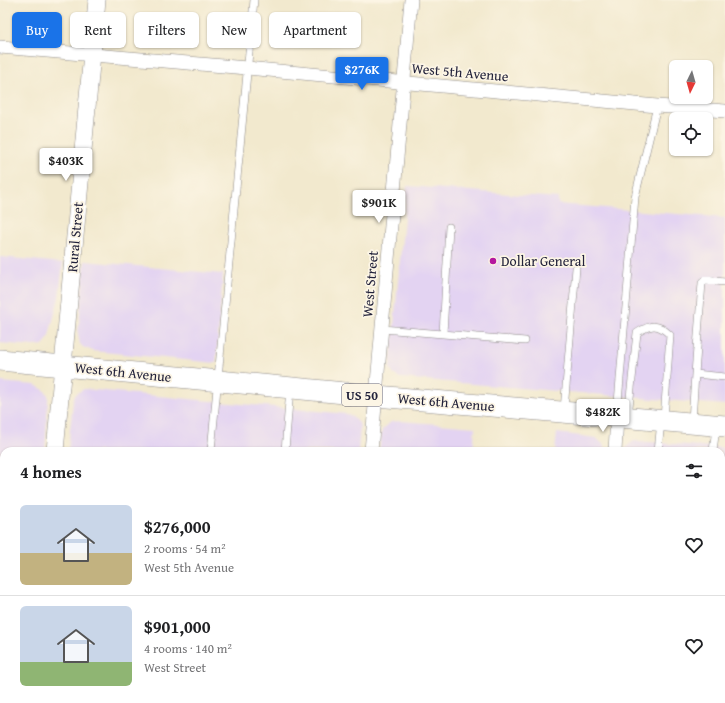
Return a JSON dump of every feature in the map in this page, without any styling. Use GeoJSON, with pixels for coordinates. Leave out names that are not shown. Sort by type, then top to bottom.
{"type":"FeatureCollection","features":[{"type":"Feature","properties":{"kind":"main road","name":"West 6th Avenue"},"geometry":{"type":"LineString","coordinates":[[0,360],[218,382],[721,426]]}},
{"type":"Feature","properties":{"kind":"street","name":"Rural Street"},"geometry":{"type":"LineString","coordinates":[[55,447],[97,0]]}},
{"type":"Feature","properties":{"kind":"street","name":"West Street"},"geometry":{"type":"LineString","coordinates":[[371,447],[411,0]]}},
{"type":"Feature","properties":{"kind":"street","name":"West 5th Avenue"},"geometry":{"type":"LineString","coordinates":[[0,47],[725,111]]}},
{"type":"Feature","properties":{"kind":"street"},"geometry":{"type":"LineString","coordinates":[[615,447],[623,418]]}},
{"type":"Feature","properties":{"kind":"lane"},"geometry":{"type":"LineString","coordinates":[[211,447],[254,0]]}},
{"type":"Feature","properties":{"kind":"lane"},"geometry":{"type":"LineString","coordinates":[[623,418],[636,197],[657,106]]}},
{"type":"Feature","properties":{"kind":"lane"},"geometry":{"type":"LineString","coordinates":[[443,334],[449,227]]}},
{"type":"Feature","properties":{"kind":"lane"},"geometry":{"type":"LineString","coordinates":[[564,413],[576,268]]}},
{"type":"Feature","properties":{"kind":"lane"},"geometry":{"type":"LineString","coordinates":[[691,423],[702,283],[705,280],[725,282]]}},
{"type":"Feature","properties":{"kind":"lane"},"geometry":{"type":"LineString","coordinates":[[623,418],[637,333],[648,326],[662,328],[670,335],[659,447]]}},
{"type":"Feature","properties":{"kind":"lane"},"geometry":{"type":"LineString","coordinates":[[382,329],[525,341]]}},
{"type":"Feature","properties":{"kind":"lane"},"geometry":{"type":"LineString","coordinates":[[696,374],[725,377]]}},
{"type":"Feature","properties":{"kind":"lane"},"geometry":{"type":"LineString","coordinates":[[285,447],[290,388]]}},
{"type":"Feature","properties":{"kind":"lane"},"geometry":{"type":"LineString","coordinates":[[714,447],[721,426]]}},
{"type":"Feature","properties":{"kind":"shaded area"},"geometry":{"type":"Polygon","coordinates":[[[407,186],[558,198],[558,204],[725,218],[725,405],[400,378],[393,374],[390,368],[407,186]]]}},
{"type":"Feature","properties":{"kind":"shaded area"},"geometry":{"type":"Polygon","coordinates":[[[0,257],[63,263],[59,297],[48,339],[43,345],[34,346],[0,343],[0,257]]]}},
{"type":"Feature","properties":{"kind":"shaded area"},"geometry":{"type":"Polygon","coordinates":[[[85,261],[223,274],[216,363],[93,351],[83,347],[80,344],[78,334],[85,261]]]}},
{"type":"Feature","properties":{"kind":"shaded area"},"geometry":{"type":"Polygon","coordinates":[[[0,382],[35,385],[44,390],[48,395],[45,447],[0,447],[0,382]]]}},
{"type":"Feature","properties":{"kind":"shaded area"},"geometry":{"type":"Polygon","coordinates":[[[84,389],[347,414],[352,416],[359,423],[358,447],[68,447],[73,401],[77,393],[84,389]]]}},
{"type":"Feature","properties":{"kind":"shaded area"},"geometry":{"type":"Polygon","coordinates":[[[400,421],[475,427],[473,447],[380,447],[382,430],[391,422],[400,421]]]}},
{"type":"Feature","properties":{"kind":"shaded area"},"geometry":{"type":"Polygon","coordinates":[[[557,433],[596,438],[605,447],[555,447],[557,433]]]}},
{"type":"Feature","properties":{"kind":"shaded area"},"geometry":{"type":"Polygon","coordinates":[[[634,441],[712,447],[627,447],[634,441]]]}},
{"type":"Feature","properties":{"kind":"place","name":"Dollar General"},"geometry":{"type":"Point","coordinates":[493,261]}}]}
